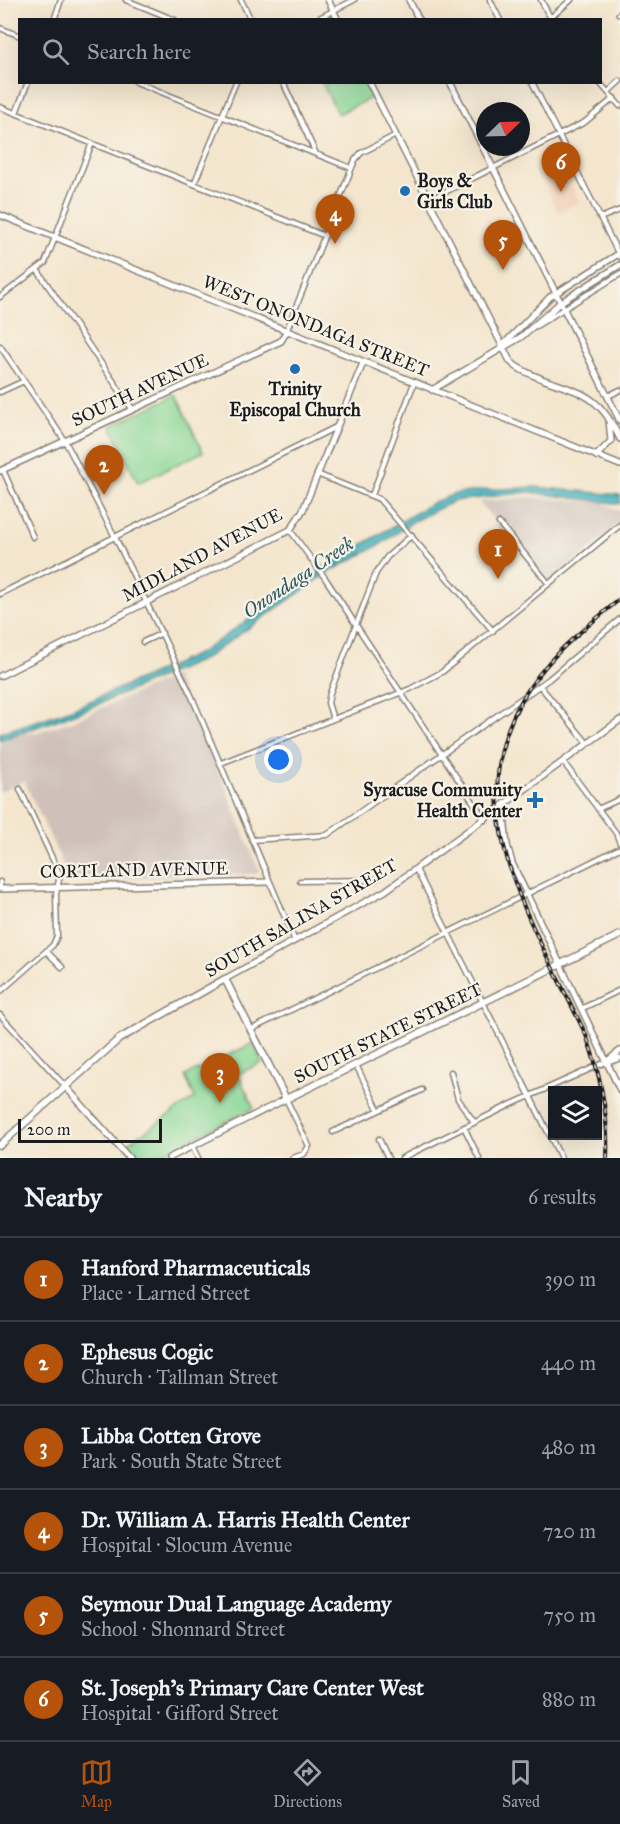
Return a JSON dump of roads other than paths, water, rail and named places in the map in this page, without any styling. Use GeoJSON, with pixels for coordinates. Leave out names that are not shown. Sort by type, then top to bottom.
{"type":"FeatureCollection","features":[{"type":"Feature","properties":{"kind":"main road","name":"SOUTH STATE STREET"},"geometry":{"type":"LineString","coordinates":[[286,1100],[620,935]]}},
{"type":"Feature","properties":{"kind":"main road"},"geometry":{"type":"LineString","coordinates":[[225,979],[286,1100]]}},
{"type":"Feature","properties":{"kind":"main road","name":"SOUTH SALINA STREET"},"geometry":{"type":"LineString","coordinates":[[0,1145],[129,1032],[225,979]]}},
{"type":"Feature","properties":{"kind":"street"},"geometry":{"type":"LineString","coordinates":[[55,18],[61,0]]}},
{"type":"Feature","properties":{"kind":"street"},"geometry":{"type":"LineString","coordinates":[[126,0],[170,18]]}},
{"type":"Feature","properties":{"kind":"street"},"geometry":{"type":"LineString","coordinates":[[241,0],[250,18]]}},
{"type":"Feature","properties":{"kind":"street"},"geometry":{"type":"LineString","coordinates":[[328,0],[337,18]]}},
{"type":"Feature","properties":{"kind":"street"},"geometry":{"type":"LineString","coordinates":[[319,18],[354,0]]}},
{"type":"Feature","properties":{"kind":"street"},"geometry":{"type":"LineString","coordinates":[[409,0],[418,18]]}},
{"type":"Feature","properties":{"kind":"street"},"geometry":{"type":"LineString","coordinates":[[490,0],[499,18]]}},
{"type":"Feature","properties":{"kind":"street"},"geometry":{"type":"LineString","coordinates":[[541,0],[550,18]]}},
{"type":"Feature","properties":{"kind":"street"},"geometry":{"type":"LineString","coordinates":[[551,18],[571,0]]}},
{"type":"Feature","properties":{"kind":"street"},"geometry":{"type":"LineString","coordinates":[[0,28],[18,35]]}},
{"type":"Feature","properties":{"kind":"street"},"geometry":{"type":"LineString","coordinates":[[608,92],[620,81]]}},
{"type":"Feature","properties":{"kind":"street"},"geometry":{"type":"LineString","coordinates":[[15,113],[27,84]]}},
{"type":"Feature","properties":{"kind":"street"},"geometry":{"type":"LineString","coordinates":[[141,84],[351,168]]}},
{"type":"Feature","properties":{"kind":"street"},"geometry":{"type":"LineString","coordinates":[[194,184],[235,84]]}},
{"type":"Feature","properties":{"kind":"street"},"geometry":{"type":"LineString","coordinates":[[284,84],[305,124],[316,155]]}},
{"type":"Feature","properties":{"kind":"street"},"geometry":{"type":"LineString","coordinates":[[370,84],[502,346],[514,365],[582,393],[598,403],[608,415],[620,439]]}},
{"type":"Feature","properties":{"kind":"street"},"geometry":{"type":"LineString","coordinates":[[451,84],[620,421]]}},
{"type":"Feature","properties":{"kind":"street"},"geometry":{"type":"LineString","coordinates":[[502,346],[537,307],[556,292],[619,255],[533,84]]}},
{"type":"Feature","properties":{"kind":"street"},"geometry":{"type":"LineString","coordinates":[[602,84],[620,106]]}},
{"type":"Feature","properties":{"kind":"street"},"geometry":{"type":"LineString","coordinates":[[429,200],[585,122],[614,98]]}},
{"type":"Feature","properties":{"kind":"street"},"geometry":{"type":"LineString","coordinates":[[0,107],[325,236]]}},
{"type":"Feature","properties":{"kind":"street"},"geometry":{"type":"LineString","coordinates":[[286,332],[351,168],[361,153],[396,135]]}},
{"type":"Feature","properties":{"kind":"street"},"geometry":{"type":"LineString","coordinates":[[0,297],[38,271],[45,263],[92,143]]}},
{"type":"Feature","properties":{"kind":"street"},"geometry":{"type":"LineString","coordinates":[[600,218],[620,210]]}},
{"type":"Feature","properties":{"kind":"street","name":"WEST ONONDAGA STREET"},"geometry":{"type":"LineString","coordinates":[[0,215],[620,465]]}},
{"type":"Feature","properties":{"kind":"street"},"geometry":{"type":"LineString","coordinates":[[432,390],[502,346],[521,338],[561,302],[620,265]]}},
{"type":"Feature","properties":{"kind":"street"},"geometry":{"type":"LineString","coordinates":[[38,271],[133,410]]}},
{"type":"Feature","properties":{"kind":"street"},"geometry":{"type":"LineString","coordinates":[[532,328],[620,274]]}},
{"type":"Feature","properties":{"kind":"street","name":"SOUTH AVENUE"},"geometry":{"type":"LineString","coordinates":[[2,470],[281,341],[286,332]]}},
{"type":"Feature","properties":{"kind":"street"},"geometry":{"type":"LineString","coordinates":[[0,346],[66,441],[115,537],[181,672],[295,941]]}},
{"type":"Feature","properties":{"kind":"street","name":"MIDLAND AVENUE"},"geometry":{"type":"LineString","coordinates":[[0,676],[290,530],[303,510],[363,363]]}},
{"type":"Feature","properties":{"kind":"street"},"geometry":{"type":"LineString","coordinates":[[0,392],[24,381]]}},
{"type":"Feature","properties":{"kind":"street"},"geometry":{"type":"LineString","coordinates":[[372,495],[414,383]]}},
{"type":"Feature","properties":{"kind":"street"},"geometry":{"type":"LineString","coordinates":[[608,396],[620,390]]}},
{"type":"Feature","properties":{"kind":"street"},"geometry":{"type":"LineString","coordinates":[[596,456],[611,441],[608,415]]}},
{"type":"Feature","properties":{"kind":"street"},"geometry":{"type":"LineString","coordinates":[[0,594],[336,427]]}},
{"type":"Feature","properties":{"kind":"street"},"geometry":{"type":"LineString","coordinates":[[2,470],[33,537]]}},
{"type":"Feature","properties":{"kind":"street"},"geometry":{"type":"LineString","coordinates":[[317,474],[379,499],[398,518],[493,631]]}},
{"type":"Feature","properties":{"kind":"street"},"geometry":{"type":"LineString","coordinates":[[499,524],[549,584]]}},
{"type":"Feature","properties":{"kind":"street"},"geometry":{"type":"LineString","coordinates":[[221,763],[400,692],[442,672],[620,525]]}},
{"type":"Feature","properties":{"kind":"street"},"geometry":{"type":"LineString","coordinates":[[290,530],[317,566],[485,820]]}},
{"type":"Feature","properties":{"kind":"street"},"geometry":{"type":"LineString","coordinates":[[333,718],[328,699],[381,565],[412,535]]}},
{"type":"Feature","properties":{"kind":"street"},"geometry":{"type":"LineString","coordinates":[[252,840],[322,837],[540,686],[620,619]]}},
{"type":"Feature","properties":{"kind":"street"},"geometry":{"type":"LineString","coordinates":[[143,642],[162,633]]}},
{"type":"Feature","properties":{"kind":"street"},"geometry":{"type":"LineString","coordinates":[[540,686],[589,745]]}},
{"type":"Feature","properties":{"kind":"street","name":"SOUTH SALINA STREET"},"geometry":{"type":"LineString","coordinates":[[225,979],[365,904],[589,745],[620,720]]}},
{"type":"Feature","properties":{"kind":"street"},"geometry":{"type":"LineString","coordinates":[[564,763],[620,843]]}},
{"type":"Feature","properties":{"kind":"street"},"geometry":{"type":"LineString","coordinates":[[0,992],[46,951],[57,936],[60,875],[20,789]]}},
{"type":"Feature","properties":{"kind":"street"},"geometry":{"type":"LineString","coordinates":[[598,809],[620,799]]}},
{"type":"Feature","properties":{"kind":"street"},"geometry":{"type":"LineString","coordinates":[[503,807],[507,845],[525,895],[620,1090]]}},
{"type":"Feature","properties":{"kind":"street"},"geometry":{"type":"LineString","coordinates":[[250,1030],[620,848]]}},
{"type":"Feature","properties":{"kind":"street"},"geometry":{"type":"LineString","coordinates":[[416,869],[561,1158]]}},
{"type":"Feature","properties":{"kind":"street"},"geometry":{"type":"LineString","coordinates":[[300,881],[375,880],[380,876]]}},
{"type":"Feature","properties":{"kind":"street"},"geometry":{"type":"LineString","coordinates":[[0,882],[0,889]]}},
{"type":"Feature","properties":{"kind":"street","name":"CORTLAND AVENUE"},"geometry":{"type":"LineString","coordinates":[[0,889],[270,882]]}},
{"type":"Feature","properties":{"kind":"street"},"geometry":{"type":"LineString","coordinates":[[46,951],[62,967]]}},
{"type":"Feature","properties":{"kind":"street"},"geometry":{"type":"LineString","coordinates":[[581,1009],[620,990]]}},
{"type":"Feature","properties":{"kind":"street"},"geometry":{"type":"LineString","coordinates":[[0,1015],[129,1158]]}},
{"type":"Feature","properties":{"kind":"street"},"geometry":{"type":"LineString","coordinates":[[606,1062],[620,1051]]}},
{"type":"Feature","properties":{"kind":"street"},"geometry":{"type":"LineString","coordinates":[[405,1157],[474,1122],[606,1062],[620,1058]]}},
{"type":"Feature","properties":{"kind":"street"},"geometry":{"type":"LineString","coordinates":[[356,1065],[378,1110]]}},
{"type":"Feature","properties":{"kind":"street"},"geometry":{"type":"LineString","coordinates":[[452,1072],[458,1099],[474,1122]]}},
{"type":"Feature","properties":{"kind":"street"},"geometry":{"type":"LineString","coordinates":[[333,1132],[422,1090]]}},
{"type":"Feature","properties":{"kind":"street"},"geometry":{"type":"LineString","coordinates":[[286,1100],[307,1141],[308,1150],[293,1158]]}},
{"type":"Feature","properties":{"kind":"street","name":"SOUTH STATE STREET"},"geometry":{"type":"LineString","coordinates":[[169,1158],[286,1100]]}},
{"type":"Feature","properties":{"kind":"street"},"geometry":{"type":"LineString","coordinates":[[464,1127],[479,1158]]}},
{"type":"Feature","properties":{"kind":"street"},"geometry":{"type":"LineString","coordinates":[[379,1139],[388,1158]]}},
{"type":"Feature","properties":{"kind":"street"},"geometry":{"type":"LineString","coordinates":[[192,1146],[198,1158]]}},
{"type":"Feature","properties":{"kind":"water"},"geometry":{"type":"Polygon","coordinates":[[[534,487],[620,495],[620,504],[529,492],[454,501],[414,521],[381,544],[329,572],[204,659],[82,711],[0,740],[0,733],[72,709],[200,653],[328,565],[434,502],[455,494],[534,487]]]}},
{"type":"Feature","properties":{"kind":"railway"},"geometry":{"type":"LineString","coordinates":[[607,1158],[605,1111],[600,1081],[591,1050],[521,899],[506,852],[498,806],[500,760],[515,713],[545,667],[562,648],[620,599]]}},
{"type":"Feature","properties":{"kind":"place","name":"Boys & Girls Club"},"geometry":{"type":"Point","coordinates":[405,191]}},
{"type":"Feature","properties":{"kind":"place","name":"St. Joseph's Primary Care Center West"},"geometry":{"type":"Point","coordinates":[561,192]}},
{"type":"Feature","properties":{"kind":"place","name":"Dr. William A. Harris Health Center"},"geometry":{"type":"Point","coordinates":[335,244]}},
{"type":"Feature","properties":{"kind":"place","name":"Seymour Dual Language Academy"},"geometry":{"type":"Point","coordinates":[503,270]}},
{"type":"Feature","properties":{"kind":"place","name":"Trinity Episcopal Church"},"geometry":{"type":"Point","coordinates":[295,369]}},
{"type":"Feature","properties":{"kind":"place","name":"Ephesus Cogic"},"geometry":{"type":"Point","coordinates":[104,495]}},
{"type":"Feature","properties":{"kind":"place","name":"Hanford Pharmaceuticals"},"geometry":{"type":"Point","coordinates":[498,579]}},
{"type":"Feature","properties":{"kind":"place","name":"Syracuse Community Health Center"},"geometry":{"type":"Point","coordinates":[535,800]}},
{"type":"Feature","properties":{"kind":"place","name":"Libba Cotten Grove"},"geometry":{"type":"Point","coordinates":[220,1103]}},
{"type":"Feature","properties":{"kind":"water label","name":"Onondaga Creek"},"geometry":{"type":"Point","coordinates":[298,577]}}]}
